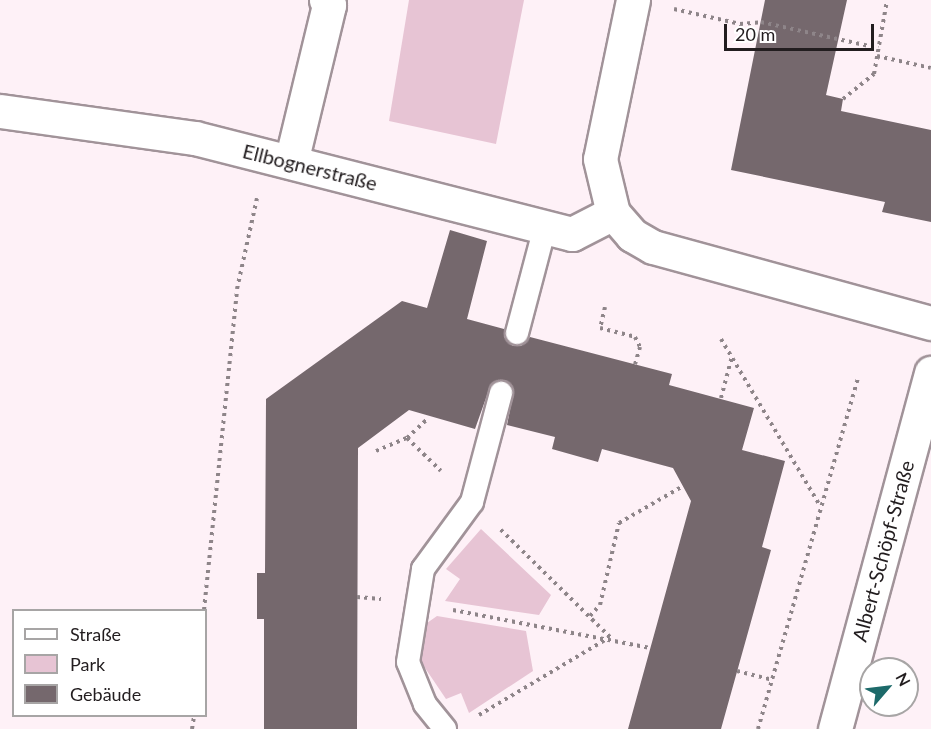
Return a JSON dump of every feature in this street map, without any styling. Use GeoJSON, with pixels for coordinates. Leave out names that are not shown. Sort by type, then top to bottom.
{"type":"FeatureCollection","features":[{"type":"Feature","properties":{"kind":"street"},"geometry":{"type":"LineString","coordinates":[[279,159],[329,5],[326,0]]}},
{"type":"Feature","properties":{"kind":"street"},"geometry":{"type":"LineString","coordinates":[[633,0],[600,159],[613,213],[632,235],[653,247],[931,323]]}},
{"type":"Feature","properties":{"kind":"street","name":"Ellbognerstraße"},"geometry":{"type":"LineString","coordinates":[[0,111],[195,138],[572,234],[613,213]]}},
{"type":"Feature","properties":{"kind":"street","name":"Albert-Schöpf-Straße"},"geometry":{"type":"LineString","coordinates":[[835,729],[931,373]]}},
{"type":"Feature","properties":{"kind":"lane"},"geometry":{"type":"LineString","coordinates":[[517,333],[544,227]]}},
{"type":"Feature","properties":{"kind":"lane"},"geometry":{"type":"LineString","coordinates":[[445,729],[425,704],[408,662],[423,568],[472,502],[501,393]]}},
{"type":"Feature","properties":{"kind":"path"},"geometry":{"type":"LineString","coordinates":[[843,99],[874,74],[887,0]]}},
{"type":"Feature","properties":{"kind":"path"},"geometry":{"type":"LineString","coordinates":[[665,7],[878,48]]}},
{"type":"Feature","properties":{"kind":"path"},"geometry":{"type":"LineString","coordinates":[[877,56],[931,68]]}},
{"type":"Feature","properties":{"kind":"path"},"geometry":{"type":"LineString","coordinates":[[204,609],[237,289],[279,159]]}},
{"type":"Feature","properties":{"kind":"path"},"geometry":{"type":"LineString","coordinates":[[605,307],[600,328],[635,337],[640,347],[636,364]]}},
{"type":"Feature","properties":{"kind":"path"},"geometry":{"type":"LineString","coordinates":[[721,339],[821,507]]}},
{"type":"Feature","properties":{"kind":"path"},"geometry":{"type":"LineString","coordinates":[[720,398],[732,356]]}},
{"type":"Feature","properties":{"kind":"path"},"geometry":{"type":"LineString","coordinates":[[758,729],[858,377]]}},
{"type":"Feature","properties":{"kind":"path"},"geometry":{"type":"LineString","coordinates":[[376,451],[407,438],[426,420]]}},
{"type":"Feature","properties":{"kind":"path"},"geometry":{"type":"LineString","coordinates":[[407,438],[610,637]]}},
{"type":"Feature","properties":{"kind":"path"},"geometry":{"type":"LineString","coordinates":[[590,616],[600,605],[619,523],[682,486]]}},
{"type":"Feature","properties":{"kind":"path"},"geometry":{"type":"LineString","coordinates":[[357,597],[417,604],[610,637],[650,648]]}},
{"type":"Feature","properties":{"kind":"path"},"geometry":{"type":"LineString","coordinates":[[474,717],[610,637]]}},
{"type":"Feature","properties":{"kind":"path"},"geometry":{"type":"LineString","coordinates":[[737,671],[772,680]]}},
{"type":"Feature","properties":{"kind":"green space"},"geometry":{"type":"Polygon","coordinates":[[[409,0],[524,0],[496,144],[389,121],[409,0]]]}},
{"type":"Feature","properties":{"kind":"green space"},"geometry":{"type":"Polygon","coordinates":[[[481,529],[551,595],[539,615],[445,601],[460,579],[446,569],[481,529]]]}},
{"type":"Feature","properties":{"kind":"green space"},"geometry":{"type":"Polygon","coordinates":[[[437,616],[526,631],[533,671],[469,713],[461,693],[446,699],[421,662],[427,623],[437,616]]]}},
{"type":"Feature","properties":{"kind":"building"},"geometry":{"type":"Polygon","coordinates":[[[765,0],[847,0],[826,95],[843,99],[841,111],[931,130],[931,222],[882,212],[885,202],[731,170],[765,0]]]}},
{"type":"Feature","properties":{"kind":"building"},"geometry":{"type":"Polygon","coordinates":[[[450,230],[487,241],[467,319],[504,329],[504,337],[513,346],[521,346],[530,337],[672,374],[669,385],[754,408],[742,450],[785,461],[762,547],[771,550],[721,729],[628,729],[691,501],[673,468],[602,449],[598,462],[552,449],[555,437],[507,425],[514,390],[504,380],[491,384],[475,429],[409,410],[358,448],[357,729],[264,729],[264,619],[257,619],[257,573],[265,573],[266,399],[402,301],[427,308],[450,230]]]}}]}
